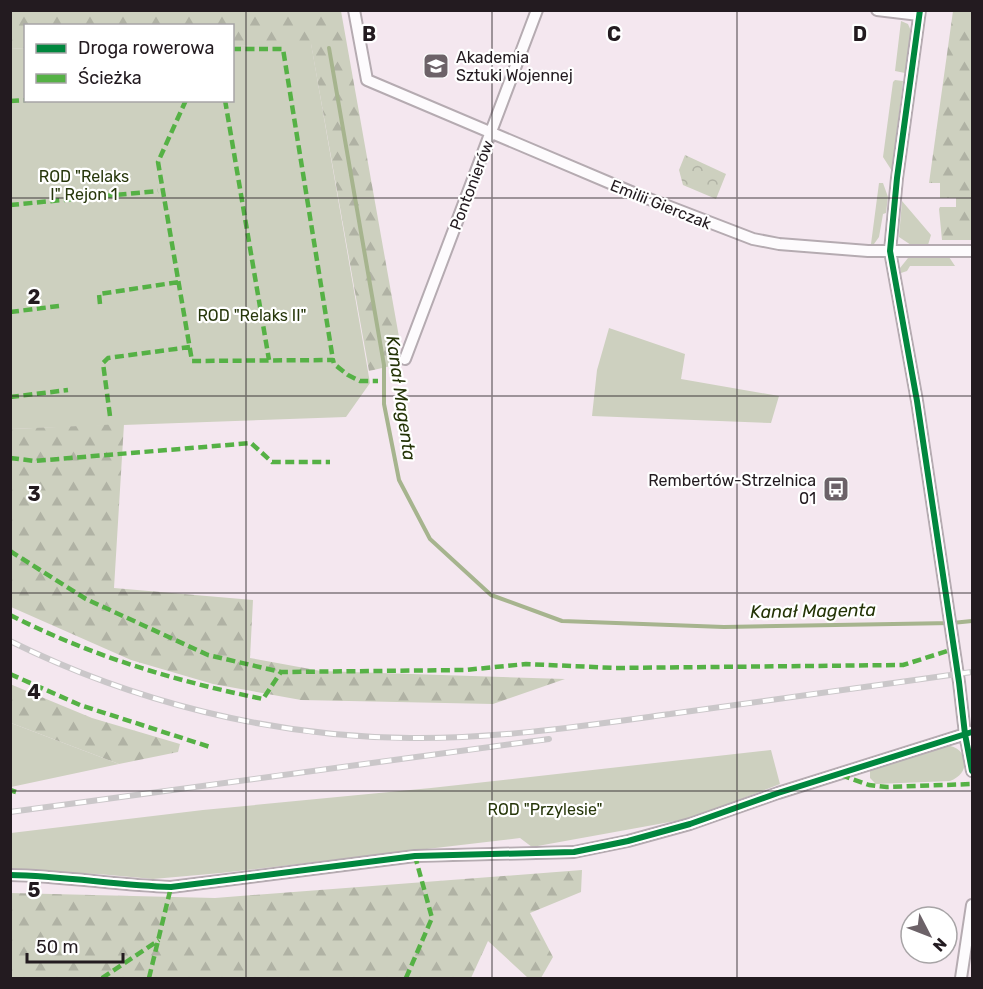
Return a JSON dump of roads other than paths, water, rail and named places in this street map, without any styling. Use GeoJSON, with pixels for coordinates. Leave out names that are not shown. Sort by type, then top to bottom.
{"type":"FeatureCollection","features":[{"type":"Feature","properties":{"kind":"street","name":"Emilii Gierczak"},"geometry":{"type":"LineString","coordinates":[[354,10],[367,80],[636,195],[753,239],[779,244],[890,251],[972,251]]}},
{"type":"Feature","properties":{"kind":"street","name":"Pontonierów"},"geometry":{"type":"LineString","coordinates":[[405,359],[537,10]]}},
{"type":"Feature","properties":{"kind":"street"},"geometry":{"type":"LineString","coordinates":[[877,10],[920,13],[897,178],[890,251],[917,401],[963,711],[969,733],[972,771]]}},
{"type":"Feature","properties":{"kind":"street"},"geometry":{"type":"LineString","coordinates":[[10,875],[171,887],[415,856],[574,852],[628,841],[690,824],[778,793],[969,733]]}},
{"type":"Feature","properties":{"kind":"street"},"geometry":{"type":"LineString","coordinates":[[961,978],[972,905]]}},
{"type":"Feature","properties":{"kind":"waterway","name":"Kanał Magenta"},"geometry":{"type":"LineString","coordinates":[[329,48],[384,365],[384,404],[399,480],[430,539],[491,595],[562,621],[724,627],[972,621]]}},
{"type":"Feature","properties":{"kind":"railway"},"geometry":{"type":"LineString","coordinates":[[10,641],[105,682],[205,712],[307,731],[410,738],[508,734],[572,727],[972,672]]}},
{"type":"Feature","properties":{"kind":"railway"},"geometry":{"type":"LineString","coordinates":[[10,812],[549,739]]}},
{"type":"Feature","properties":{"kind":"place","name":"Akademia Sztuki Wojennej"},"geometry":{"type":"Point","coordinates":[436,66]}},
{"type":"Feature","properties":{"kind":"place","name":"Rembertów-Strzelnica 01"},"geometry":{"type":"Point","coordinates":[836,489]}},
{"type":"Feature","properties":{"kind":"park label","name":"ROD \"Relaks I\" Rejon 1"},"geometry":{"type":"Point","coordinates":[84,185]}},
{"type":"Feature","properties":{"kind":"park label","name":"ROD \"Relaks II\""},"geometry":{"type":"Point","coordinates":[252,315]}},
{"type":"Feature","properties":{"kind":"park label","name":"ROD \"Przylesie\""},"geometry":{"type":"Point","coordinates":[545,809]}}]}
